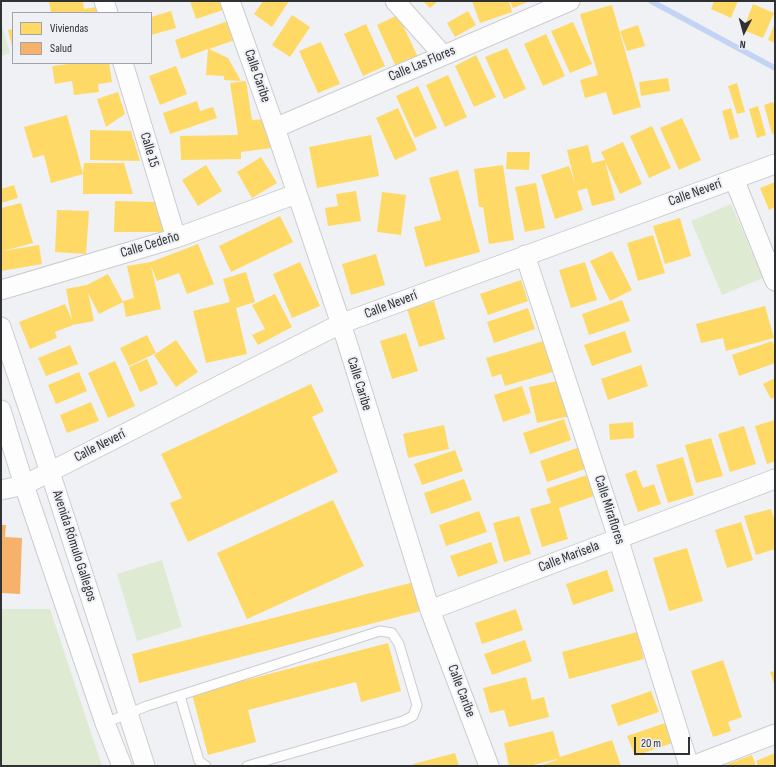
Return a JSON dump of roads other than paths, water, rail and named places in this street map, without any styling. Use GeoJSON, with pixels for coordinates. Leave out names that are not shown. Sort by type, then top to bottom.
{"type":"FeatureCollection","features":[{"type":"Feature","properties":{"kind":"street"},"geometry":{"type":"LineString","coordinates":[[104,1],[108,12]]}},
{"type":"Feature","properties":{"kind":"street","name":"Calle Caribe"},"geometry":{"type":"LineString","coordinates":[[230,1],[275,128],[340,324],[430,610],[489,766]]}},
{"type":"Feature","properties":{"kind":"street"},"geometry":{"type":"LineString","coordinates":[[395,1],[443,55]]}},
{"type":"Feature","properties":{"kind":"street","name":"Calle Las Flores"},"geometry":{"type":"LineString","coordinates":[[275,128],[570,1]]}},
{"type":"Feature","properties":{"kind":"street","name":"Calle 15"},"geometry":{"type":"LineString","coordinates":[[123,64],[176,238]]}},
{"type":"Feature","properties":{"kind":"street","name":"Calle Neverí"},"geometry":{"type":"LineString","coordinates":[[1,490],[24,485],[340,324],[775,164]]}},
{"type":"Feature","properties":{"kind":"street"},"geometry":{"type":"LineString","coordinates":[[734,179],[775,281]]}},
{"type":"Feature","properties":{"kind":"street","name":"Calle Cedeño"},"geometry":{"type":"LineString","coordinates":[[1,290],[176,238],[296,194]]}},
{"type":"Feature","properties":{"kind":"street","name":"Calle Miraflores"},"geometry":{"type":"LineString","coordinates":[[525,255],[618,538],[689,766]]}},
{"type":"Feature","properties":{"kind":"street","name":"Avenida Rómulo Gallegos"},"geometry":{"type":"LineString","coordinates":[[1,327],[50,472],[145,766]]}},
{"type":"Feature","properties":{"kind":"street","name":"Avenida Rómulo Gallegos"},"geometry":{"type":"LineString","coordinates":[[1,410],[24,485],[122,766]]}},
{"type":"Feature","properties":{"kind":"street","name":"Calle Marisela"},"geometry":{"type":"LineString","coordinates":[[430,610],[775,479]]}},
{"type":"Feature","properties":{"kind":"street"},"geometry":{"type":"LineString","coordinates":[[692,766],[775,734]]}},
{"type":"Feature","properties":{"kind":"lane"},"geometry":{"type":"LineString","coordinates":[[106,723],[147,706],[380,631],[392,633],[399,644],[417,705],[413,716],[402,721],[247,766]]}},
{"type":"Feature","properties":{"kind":"lane"},"geometry":{"type":"LineString","coordinates":[[180,696],[199,760],[206,766]]}},
{"type":"Feature","properties":{"kind":"waterway"},"geometry":{"type":"LineString","coordinates":[[651,1],[775,68]]}}]}
